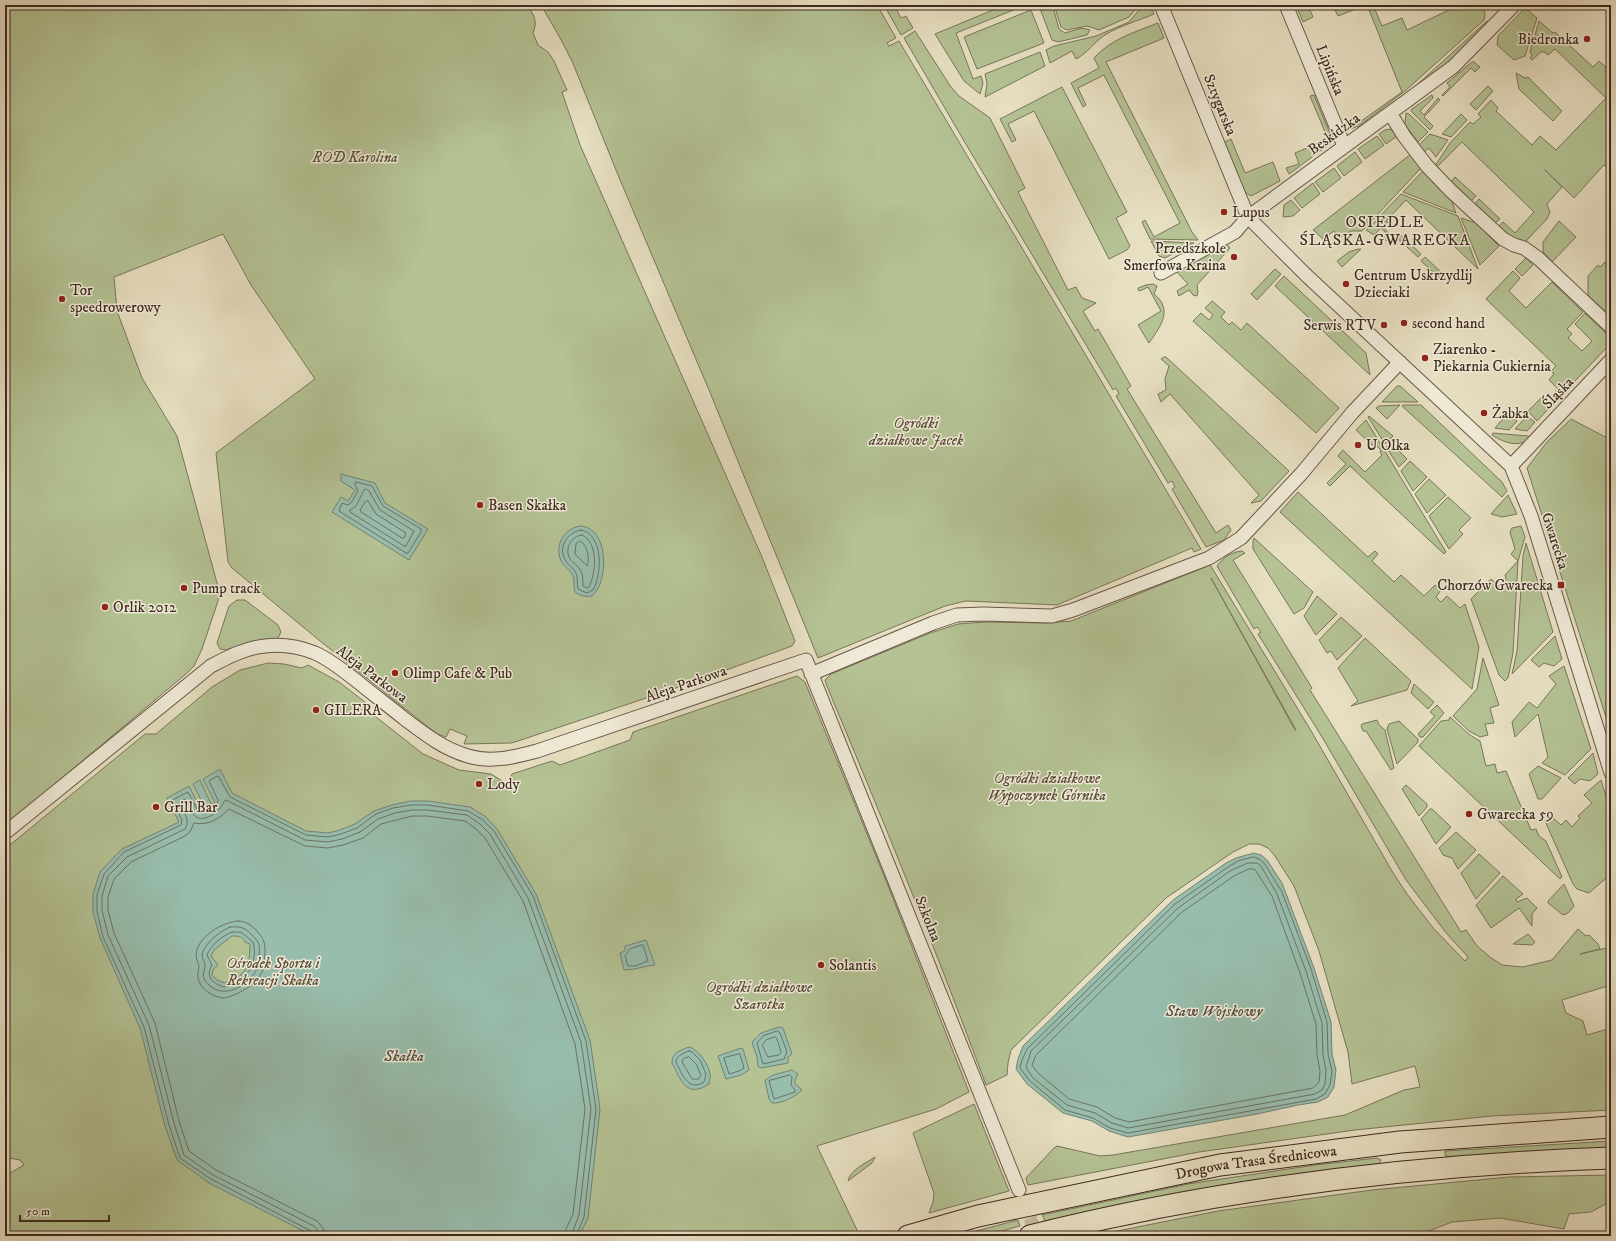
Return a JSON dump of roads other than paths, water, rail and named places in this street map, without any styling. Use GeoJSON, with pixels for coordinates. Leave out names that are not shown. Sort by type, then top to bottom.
{"type":"FeatureCollection","features":[{"type":"Feature","properties":{"kind":"main road","name":"Drogowa Trasa Średnicowa"},"geometry":{"type":"LineString","coordinates":[[908,1236],[978,1216],[1220,1165],[1400,1142],[1611,1127]]}},
{"type":"Feature","properties":{"kind":"main road","name":"Drogowa Trasa Średnicowa"},"geometry":{"type":"LineString","coordinates":[[1030,1236],[1144,1211],[1232,1194],[1347,1178],[1435,1168],[1611,1158]]}},
{"type":"Feature","properties":{"kind":"street","name":"Sztygarska"},"geometry":{"type":"LineString","coordinates":[[1161,5],[1248,217]]}},
{"type":"Feature","properties":{"kind":"street","name":"Lipińska"},"geometry":{"type":"LineString","coordinates":[[1286,5],[1344,146]]}},
{"type":"Feature","properties":{"kind":"street","name":"Beskidzka"},"geometry":{"type":"LineString","coordinates":[[1161,274],[1235,232],[1248,217],[1453,66],[1482,38],[1507,7]]}},
{"type":"Feature","properties":{"kind":"street"},"geometry":{"type":"LineString","coordinates":[[1390,113],[1404,136],[1427,166],[1503,239],[1514,246],[1524,248],[1538,258],[1611,327]]}},
{"type":"Feature","properties":{"kind":"street","name":"Gwarecka"},"geometry":{"type":"LineString","coordinates":[[1248,217],[1300,270],[1511,466],[1531,516],[1611,773]]}},
{"type":"Feature","properties":{"kind":"street","name":"Śląska"},"geometry":{"type":"LineString","coordinates":[[1511,466],[1611,360]]}},
{"type":"Feature","properties":{"kind":"street"},"geometry":{"type":"LineString","coordinates":[[811,674],[933,623],[957,615],[983,614],[1052,616],[1209,558],[1241,538],[1301,474],[1352,413],[1400,362]]}},
{"type":"Feature","properties":{"kind":"street","name":"Aleja Parkowa"},"geometry":{"type":"LineString","coordinates":[[5,833],[211,666],[232,654],[250,649],[265,646],[283,646],[301,648],[316,654],[341,668],[440,745],[469,757],[490,759],[507,759],[537,751],[806,660]]}},
{"type":"Feature","properties":{"kind":"street","name":"Szkolna"},"geometry":{"type":"LineString","coordinates":[[806,660],[1019,1190]]}},
{"type":"Feature","properties":{"kind":"water"},"geometry":{"type":"Polygon","coordinates":[[[341,474],[375,483],[385,503],[428,529],[409,560],[332,512],[341,497],[348,501],[355,490],[341,481],[341,474]]]}},
{"type":"Feature","properties":{"kind":"water"},"geometry":{"type":"Polygon","coordinates":[[[581,526],[590,529],[597,536],[601,545],[603,556],[601,579],[598,589],[592,596],[583,596],[575,592],[573,576],[562,563],[559,555],[560,543],[565,534],[575,527],[581,526]]]}},
{"type":"Feature","properties":{"kind":"water","name":"Skałka"},"geometry":{"type":"Polygon","coordinates":[[[220,769],[232,793],[306,831],[328,833],[340,830],[355,824],[374,811],[411,801],[428,801],[470,807],[486,817],[497,829],[536,894],[590,1040],[600,1109],[588,1218],[579,1236],[313,1236],[209,1183],[177,1160],[165,1126],[140,1028],[100,938],[93,912],[93,894],[100,872],[122,849],[179,822],[167,798],[189,786],[201,810],[205,808],[193,784],[200,780],[211,804],[215,803],[203,779],[220,769]],[[232,936],[214,950],[211,956],[218,965],[213,970],[212,975],[217,980],[225,983],[240,976],[249,965],[250,944],[245,942],[241,937],[232,936]]]}},
{"type":"Feature","properties":{"kind":"water","name":"Staw Wojskowy"},"geometry":{"type":"Polygon","coordinates":[[[1254,853],[1261,855],[1267,860],[1282,883],[1314,968],[1331,1022],[1332,1054],[1336,1070],[1334,1087],[1328,1097],[1318,1102],[1128,1137],[1109,1131],[1092,1121],[1063,1113],[1027,1084],[1016,1069],[1023,1046],[1173,900],[1226,863],[1236,858],[1254,853]]]}},
{"type":"Feature","properties":{"kind":"water"},"geometry":{"type":"Polygon","coordinates":[[[646,940],[655,965],[624,970],[620,953],[625,951],[625,946],[646,940]]]}},
{"type":"Feature","properties":{"kind":"water"},"geometry":{"type":"Polygon","coordinates":[[[779,1027],[783,1028],[792,1054],[788,1057],[788,1063],[761,1068],[758,1066],[757,1057],[752,1042],[761,1033],[779,1027]]]}},
{"type":"Feature","properties":{"kind":"water"},"geometry":{"type":"Polygon","coordinates":[[[689,1047],[699,1054],[709,1070],[709,1084],[701,1088],[695,1089],[685,1086],[672,1063],[675,1054],[689,1047]]]}},
{"type":"Feature","properties":{"kind":"water"},"geometry":{"type":"Polygon","coordinates":[[[741,1048],[743,1049],[749,1070],[741,1075],[726,1079],[718,1056],[741,1048]]]}},
{"type":"Feature","properties":{"kind":"water"},"geometry":{"type":"Polygon","coordinates":[[[792,1070],[798,1074],[795,1084],[802,1090],[788,1100],[772,1103],[769,1099],[765,1080],[773,1075],[792,1070]]]}},
{"type":"Feature","properties":{"kind":"tunnel"},"geometry":{"type":"LineString","coordinates":[[1023,1200],[1037,1236]]}},
{"type":"Feature","properties":{"kind":"place","name":"Biedronka"},"geometry":{"type":"Point","coordinates":[1587,39]}},
{"type":"Feature","properties":{"kind":"place","name":"Lupus"},"geometry":{"type":"Point","coordinates":[1224,212]}},
{"type":"Feature","properties":{"kind":"place","name":"Przedszkole Smerfowa Kraina"},"geometry":{"type":"Point","coordinates":[1234,257]}},
{"type":"Feature","properties":{"kind":"place","name":"Centrum Uskrzydlij Dzieciaki"},"geometry":{"type":"Point","coordinates":[1346,284]}},
{"type":"Feature","properties":{"kind":"place","name":"Tor speedrowerowy"},"geometry":{"type":"Point","coordinates":[62,299]}},
{"type":"Feature","properties":{"kind":"place","name":"second hand"},"geometry":{"type":"Point","coordinates":[1404,323]}},
{"type":"Feature","properties":{"kind":"place","name":"Serwis RTV"},"geometry":{"type":"Point","coordinates":[1384,325]}},
{"type":"Feature","properties":{"kind":"place","name":"Ziarenko - Piekarnia Cukiernia"},"geometry":{"type":"Point","coordinates":[1425,358]}},
{"type":"Feature","properties":{"kind":"place","name":"Żabka"},"geometry":{"type":"Point","coordinates":[1484,413]}},
{"type":"Feature","properties":{"kind":"place","name":"U Olka"},"geometry":{"type":"Point","coordinates":[1358,445]}},
{"type":"Feature","properties":{"kind":"place","name":"Basen Skałka"},"geometry":{"type":"Point","coordinates":[480,505]}},
{"type":"Feature","properties":{"kind":"place","name":"Chorzów Gwarecka"},"geometry":{"type":"Point","coordinates":[1561,585]}},
{"type":"Feature","properties":{"kind":"place","name":"Pump track"},"geometry":{"type":"Point","coordinates":[184,588]}},
{"type":"Feature","properties":{"kind":"place","name":"Orlik 2012"},"geometry":{"type":"Point","coordinates":[105,607]}},
{"type":"Feature","properties":{"kind":"place","name":"Olimp Cafe & Pub"},"geometry":{"type":"Point","coordinates":[395,673]}},
{"type":"Feature","properties":{"kind":"place","name":"GILERA"},"geometry":{"type":"Point","coordinates":[316,710]}},
{"type":"Feature","properties":{"kind":"place","name":"Lody"},"geometry":{"type":"Point","coordinates":[479,784]}},
{"type":"Feature","properties":{"kind":"place","name":"Grill Bar"},"geometry":{"type":"Point","coordinates":[156,807]}},
{"type":"Feature","properties":{"kind":"place","name":"Gwarecka 59"},"geometry":{"type":"Point","coordinates":[1469,814]}},
{"type":"Feature","properties":{"kind":"place","name":"Solantis"},"geometry":{"type":"Point","coordinates":[821,965]}},
{"type":"Feature","properties":{"kind":"district","name":"OSIEDLE ŚLĄSKA-GWARECKA"},"geometry":{"type":"Point","coordinates":[1385,231]}},
{"type":"Feature","properties":{"kind":"park label","name":"ROD Karolina"},"geometry":{"type":"Point","coordinates":[355,157]}},
{"type":"Feature","properties":{"kind":"park label","name":"Ogródki działkowe Jacek"},"geometry":{"type":"Point","coordinates":[916,432]}},
{"type":"Feature","properties":{"kind":"park label","name":"Ogródki działkowe Wypoczynek Górnika"},"geometry":{"type":"Point","coordinates":[1047,786]}},
{"type":"Feature","properties":{"kind":"park label","name":"Ośrodek Sportu i Rekreacji Skałka"},"geometry":{"type":"Point","coordinates":[273,972]}},
{"type":"Feature","properties":{"kind":"park label","name":"Ogródki działkowe Szarotka"},"geometry":{"type":"Point","coordinates":[759,996]}}]}
